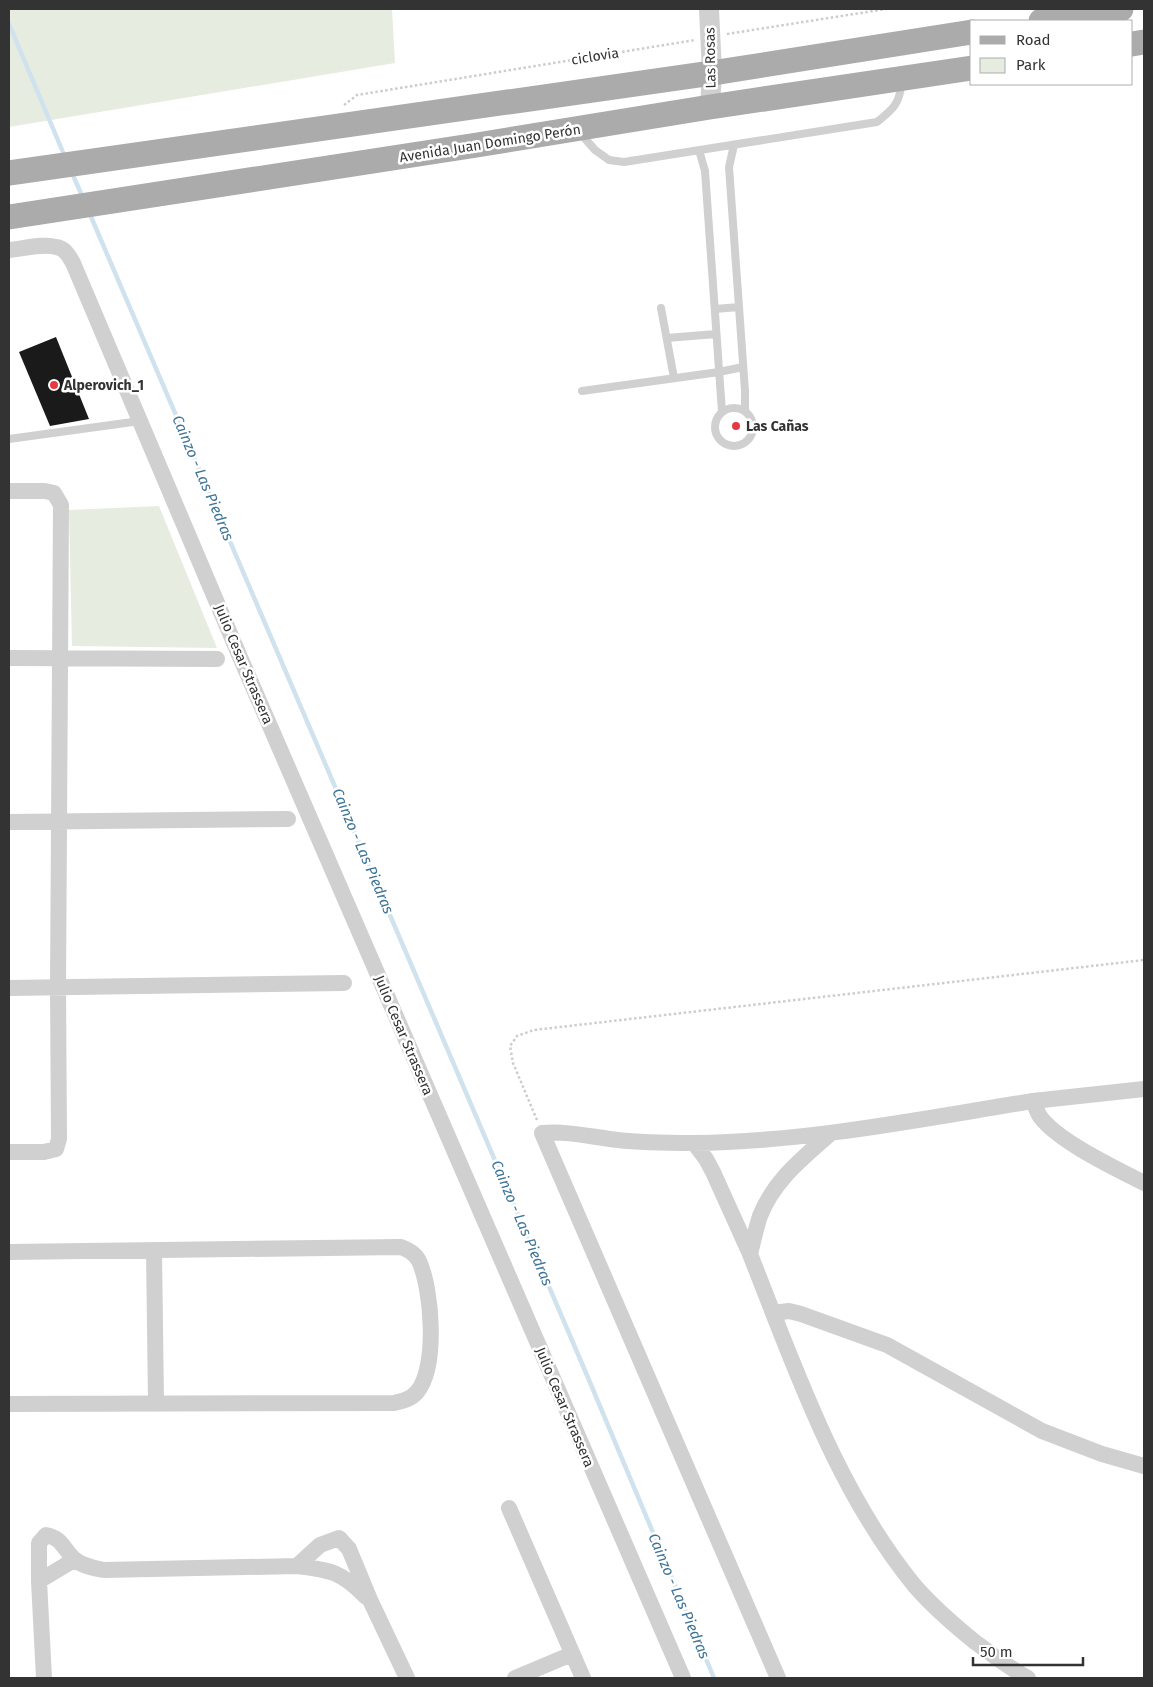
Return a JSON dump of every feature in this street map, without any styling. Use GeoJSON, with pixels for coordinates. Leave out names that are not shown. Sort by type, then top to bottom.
{"type":"FeatureCollection","features":[{"type":"Feature","properties":{"kind":"main road"},"geometry":{"type":"LineString","coordinates":[[1049,20],[1121,9]]}},
{"type":"Feature","properties":{"kind":"main road"},"geometry":{"type":"LineString","coordinates":[[9,173],[712,73],[970,32]]}},
{"type":"Feature","properties":{"kind":"main road","name":"Avenida Juan Domingo Perón"},"geometry":{"type":"LineString","coordinates":[[9,217],[478,145],[710,107],[970,68]]}},
{"type":"Feature","properties":{"kind":"main road"},"geometry":{"type":"LineString","coordinates":[[472,106],[478,145]]}},
{"type":"Feature","properties":{"kind":"street","name":"Las Rosas"},"geometry":{"type":"LineString","coordinates":[[709,9],[712,73],[710,107]]}},
{"type":"Feature","properties":{"kind":"street","name":"Julio Cesar Strassera"},"geometry":{"type":"LineString","coordinates":[[9,250],[57,246],[66,252],[73,263],[248,675],[683,1678]]}},
{"type":"Feature","properties":{"kind":"street"},"geometry":{"type":"LineString","coordinates":[[9,492],[45,491],[54,493],[61,505],[59,1139],[56,1149],[44,1152],[9,1152]]}},
{"type":"Feature","properties":{"kind":"street"},"geometry":{"type":"LineString","coordinates":[[9,658],[217,659]]}},
{"type":"Feature","properties":{"kind":"street"},"geometry":{"type":"LineString","coordinates":[[9,822],[288,819]]}},
{"type":"Feature","properties":{"kind":"street"},"geometry":{"type":"LineString","coordinates":[[9,988],[344,983]]}},
{"type":"Feature","properties":{"kind":"street"},"geometry":{"type":"LineString","coordinates":[[778,1678],[542,1133],[562,1132],[643,1142],[694,1143],[831,1133],[1033,1101],[1144,1089]]}},
{"type":"Feature","properties":{"kind":"street"},"geometry":{"type":"LineString","coordinates":[[1033,1101],[1039,1115],[1049,1126],[1104,1163],[1144,1183]]}},
{"type":"Feature","properties":{"kind":"street"},"geometry":{"type":"LineString","coordinates":[[750,1254],[760,1216],[783,1177],[831,1133]]}},
{"type":"Feature","properties":{"kind":"street"},"geometry":{"type":"LineString","coordinates":[[694,1143],[713,1172],[750,1254],[802,1386],[847,1482],[878,1535],[915,1585],[933,1605],[1003,1672],[1028,1678]]}},
{"type":"Feature","properties":{"kind":"street"},"geometry":{"type":"LineString","coordinates":[[9,1252],[401,1247],[412,1252],[419,1259],[431,1311],[431,1335],[424,1382],[417,1393],[405,1401],[394,1403],[9,1404]]}},
{"type":"Feature","properties":{"kind":"street"},"geometry":{"type":"LineString","coordinates":[[154,1250],[156,1403]]}},
{"type":"Feature","properties":{"kind":"street"},"geometry":{"type":"LineString","coordinates":[[773,1313],[789,1311],[801,1314],[888,1345],[1042,1431],[1102,1454],[1144,1466]]}},
{"type":"Feature","properties":{"kind":"street"},"geometry":{"type":"LineString","coordinates":[[509,1508],[582,1678]]}},
{"type":"Feature","properties":{"kind":"street"},"geometry":{"type":"LineString","coordinates":[[44,1678],[38,1543],[46,1534],[55,1537],[74,1560],[87,1566],[104,1570],[297,1566],[326,1569],[354,1584],[371,1602]]}},
{"type":"Feature","properties":{"kind":"street"},"geometry":{"type":"LineString","coordinates":[[297,1566],[320,1545],[339,1538],[349,1549],[371,1602],[407,1678]]}},
{"type":"Feature","properties":{"kind":"street"},"geometry":{"type":"LineString","coordinates":[[39,1580],[74,1560]]}},
{"type":"Feature","properties":{"kind":"street"},"geometry":{"type":"LineString","coordinates":[[515,1678],[572,1654]]}},
{"type":"Feature","properties":{"kind":"lane"},"geometry":{"type":"LineString","coordinates":[[577,129],[594,150],[609,160],[624,162],[877,122],[894,108],[901,91],[901,79]]}},
{"type":"Feature","properties":{"kind":"lane"},"geometry":{"type":"LineString","coordinates":[[699,150],[705,171],[722,412],[715,423],[715,429],[720,440],[732,446],[744,443],[752,433],[752,421],[745,411],[728,167],[734,145]]}},
{"type":"Feature","properties":{"kind":"lane"},"geometry":{"type":"LineString","coordinates":[[715,309],[739,307]]}},
{"type":"Feature","properties":{"kind":"lane"},"geometry":{"type":"LineString","coordinates":[[661,308],[674,378]]}},
{"type":"Feature","properties":{"kind":"lane"},"geometry":{"type":"LineString","coordinates":[[667,338],[716,334]]}},
{"type":"Feature","properties":{"kind":"lane"},"geometry":{"type":"LineString","coordinates":[[582,391],[743,368]]}},
{"type":"Feature","properties":{"kind":"lane"},"geometry":{"type":"LineString","coordinates":[[722,412],[734,408],[745,411]]}},
{"type":"Feature","properties":{"kind":"lane"},"geometry":{"type":"LineString","coordinates":[[9,439],[140,421]]}},
{"type":"Feature","properties":{"kind":"path","name":"ciclovia"},"geometry":{"type":"LineString","coordinates":[[343,106],[357,95],[886,9]]}},
{"type":"Feature","properties":{"kind":"path"},"geometry":{"type":"LineString","coordinates":[[542,1133],[512,1063],[510,1046],[517,1036],[534,1030],[1144,960]]}},
{"type":"Feature","properties":{"kind":"green space"},"geometry":{"type":"Polygon","coordinates":[[[9,9],[392,9],[395,63],[9,127],[9,9]]]}},
{"type":"Feature","properties":{"kind":"green space"},"geometry":{"type":"Polygon","coordinates":[[[159,506],[217,648],[72,646],[69,510],[159,506]]]}},
{"type":"Feature","properties":{"kind":"building","name":"Alperovich_1"},"geometry":{"type":"Polygon","coordinates":[[[56,337],[89,419],[50,426],[19,352],[56,337]]]}},
{"type":"Feature","properties":{"kind":"waterway","name":"Cainzo - Las Piedras"},"geometry":{"type":"LineString","coordinates":[[9,24],[65,157]]}},
{"type":"Feature","properties":{"kind":"waterway","name":"Cainzo - Las Piedras"},"geometry":{"type":"LineString","coordinates":[[72,173],[83,198]]}},
{"type":"Feature","properties":{"kind":"waterway","name":"Cainzo - Las Piedras"},"geometry":{"type":"LineString","coordinates":[[89,212],[589,1380],[714,1678]]}},
{"type":"Feature","properties":{"kind":"place","name":"Alperovich_1"},"geometry":{"type":"Point","coordinates":[54,385]}},
{"type":"Feature","properties":{"kind":"place","name":"Las Cañas"},"geometry":{"type":"Point","coordinates":[736,426]}}]}
